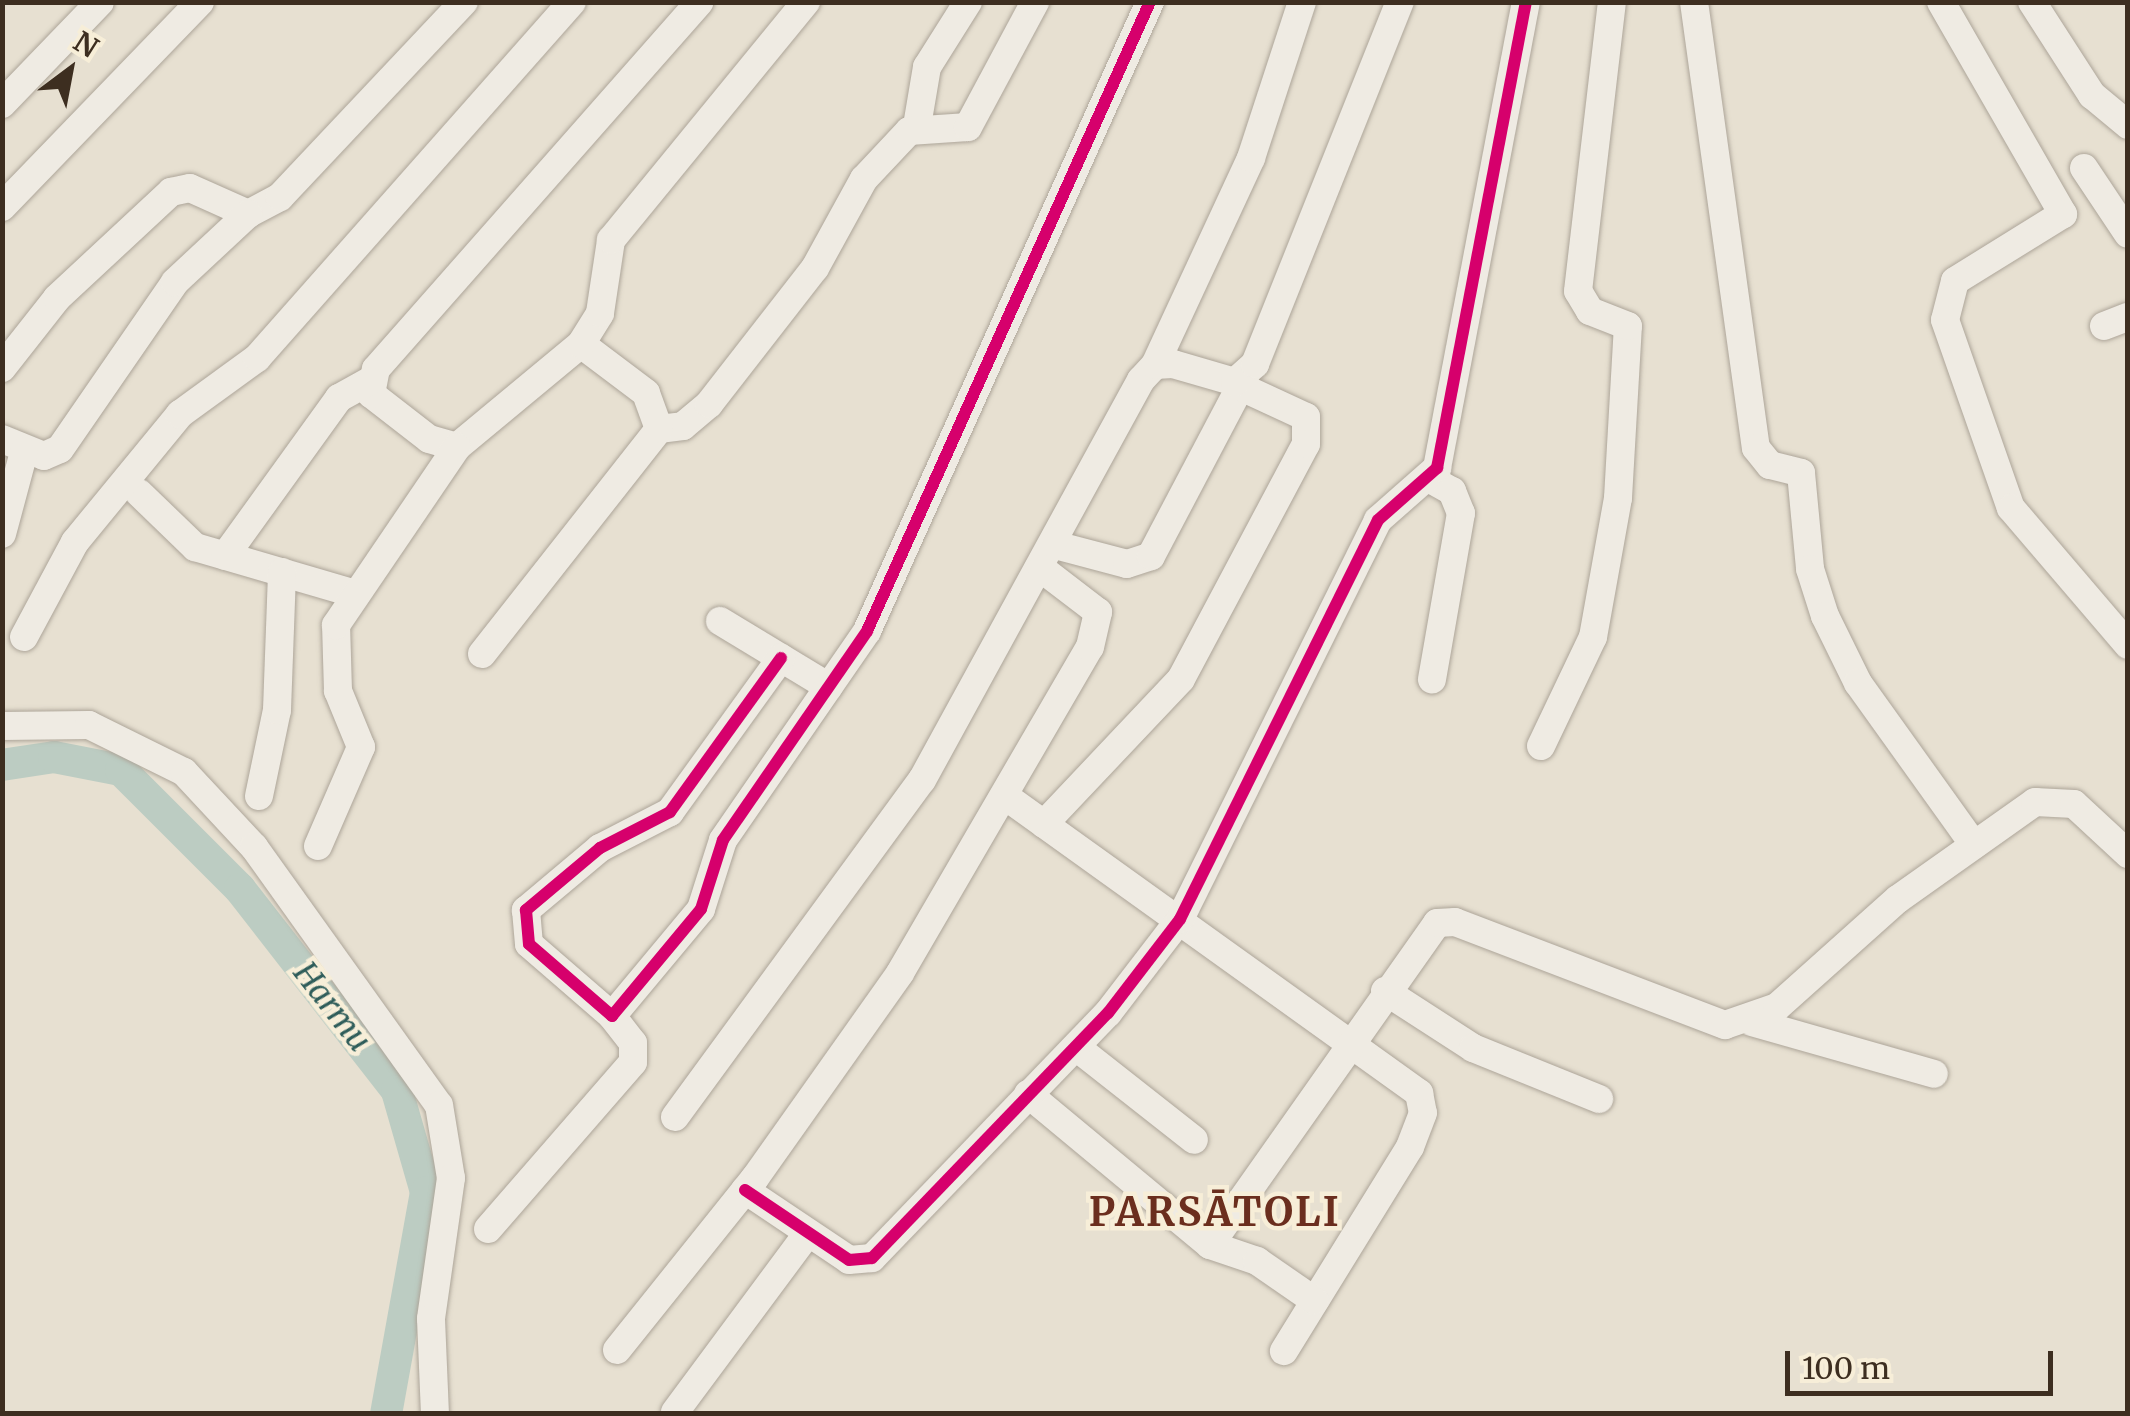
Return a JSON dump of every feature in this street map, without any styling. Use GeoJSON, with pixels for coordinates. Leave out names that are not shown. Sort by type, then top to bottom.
{"type":"FeatureCollection","features":[{"type":"Feature","properties":{"kind":"street"},"geometry":{"type":"LineString","coordinates":[[2,104],[100,2]]}},
{"type":"Feature","properties":{"kind":"street"},"geometry":{"type":"LineString","coordinates":[[2,207],[200,2]]}},
{"type":"Feature","properties":{"kind":"street"},"geometry":{"type":"LineString","coordinates":[[2,534],[13,446],[60,449],[175,282],[248,214],[280,197],[464,2]]}},
{"type":"Feature","properties":{"kind":"street"},"geometry":{"type":"LineString","coordinates":[[24,638],[74,542],[180,414],[257,358],[572,2]]}},
{"type":"Feature","properties":{"kind":"street"},"geometry":{"type":"LineString","coordinates":[[225,556],[339,398],[370,382],[700,2]]}},
{"type":"Feature","properties":{"kind":"street"},"geometry":{"type":"LineString","coordinates":[[318,846],[362,747],[338,691],[333,640],[356,594],[457,446],[581,344],[600,313],[618,228],[806,2]]}},
{"type":"Feature","properties":{"kind":"street"},"geometry":{"type":"LineString","coordinates":[[482,654],[658,429],[682,426],[709,404],[815,268],[864,179],[917,126],[927,68],[968,2]]}},
{"type":"Feature","properties":{"kind":"street"},"geometry":{"type":"LineString","coordinates":[[917,126],[968,127],[1035,2]]}},
{"type":"Feature","properties":{"kind":"street"},"geometry":{"type":"LineString","coordinates":[[612,1016],[702,909],[723,840],[829,687],[928,510],[1053,205],[1150,2]]}},
{"type":"Feature","properties":{"kind":"street"},"geometry":{"type":"LineString","coordinates":[[675,1117],[922,780],[1048,557],[1155,365],[1251,158],[1302,2]]}},
{"type":"Feature","properties":{"kind":"street"},"geometry":{"type":"LineString","coordinates":[[1048,557],[1126,564],[1151,556],[1243,383],[1400,2]]}},
{"type":"Feature","properties":{"kind":"street"},"geometry":{"type":"LineString","coordinates":[[746,1190],[849,1260],[872,1258],[1076,1047],[1180,919],[1378,520],[1432,480],[1526,2]]}},
{"type":"Feature","properties":{"kind":"street"},"geometry":{"type":"LineString","coordinates":[[1540,746],[1593,636],[1618,498],[1628,326],[1590,312],[1578,291],[1612,2]]}},
{"type":"Feature","properties":{"kind":"street"},"geometry":{"type":"LineString","coordinates":[[1694,2],[1756,448],[1770,465],[1801,472],[1810,569],[1825,616],[1858,683],[1974,846]]}},
{"type":"Feature","properties":{"kind":"street"},"geometry":{"type":"LineString","coordinates":[[1941,2],[2063,214],[1955,282],[1945,320],[2011,508],[2128,645]]}},
{"type":"Feature","properties":{"kind":"street"},"geometry":{"type":"LineString","coordinates":[[2032,2],[2092,95],[2128,126]]}},
{"type":"Feature","properties":{"kind":"street"},"geometry":{"type":"LineString","coordinates":[[2084,168],[2128,234]]}},
{"type":"Feature","properties":{"kind":"street"},"geometry":{"type":"LineString","coordinates":[[2,368],[57,298],[171,192],[190,188],[248,214]]}},
{"type":"Feature","properties":{"kind":"street"},"geometry":{"type":"LineString","coordinates":[[581,344],[584,355],[646,393],[658,429]]}},
{"type":"Feature","properties":{"kind":"street"},"geometry":{"type":"LineString","coordinates":[[1044,824],[1182,679],[1306,444],[1306,418],[1243,383],[1155,365]]}},
{"type":"Feature","properties":{"kind":"street"},"geometry":{"type":"LineString","coordinates":[[370,382],[384,406],[457,446]]}},
{"type":"Feature","properties":{"kind":"street"},"geometry":{"type":"LineString","coordinates":[[1432,480],[1452,492],[1461,513],[1432,680]]}},
{"type":"Feature","properties":{"kind":"street"},"geometry":{"type":"LineString","coordinates":[[139,493],[180,539],[356,594]]}},
{"type":"Feature","properties":{"kind":"street"},"geometry":{"type":"LineString","coordinates":[[617,1350],[746,1190],[900,973],[1004,796],[1098,624],[1089,599],[1048,557]]}},
{"type":"Feature","properties":{"kind":"street"},"geometry":{"type":"LineString","coordinates":[[259,796],[277,710],[282,572]]}},
{"type":"Feature","properties":{"kind":"street"},"geometry":{"type":"LineString","coordinates":[[720,622],[829,687]]}},
{"type":"Feature","properties":{"kind":"street"},"geometry":{"type":"LineString","coordinates":[[488,1229],[633,1062],[633,1043],[612,1016],[529,944],[526,910],[600,848],[670,812],[781,658]]}},
{"type":"Feature","properties":{"kind":"street"},"geometry":{"type":"LineString","coordinates":[[2,726],[89,725],[184,772],[254,847],[439,1104],[451,1178],[431,1320],[435,1414]]}},
{"type":"Feature","properties":{"kind":"street"},"geometry":{"type":"LineString","coordinates":[[1004,796],[1408,1077],[1424,1114],[1284,1351]]}},
{"type":"Feature","properties":{"kind":"street"},"geometry":{"type":"LineString","coordinates":[[1752,1022],[1974,846],[2056,796],[2128,854]]}},
{"type":"Feature","properties":{"kind":"street"},"geometry":{"type":"LineString","coordinates":[[1210,1245],[1354,1039],[1418,938],[1455,922],[1702,1021],[1752,1022],[1934,1074]]}},
{"type":"Feature","properties":{"kind":"street"},"geometry":{"type":"LineString","coordinates":[[1385,991],[1473,1048],[1599,1099]]}},
{"type":"Feature","properties":{"kind":"street"},"geometry":{"type":"LineString","coordinates":[[1076,1047],[1194,1140]]}},
{"type":"Feature","properties":{"kind":"street"},"geometry":{"type":"LineString","coordinates":[[1028,1094],[1210,1245],[1257,1261],[1315,1301]]}},
{"type":"Feature","properties":{"kind":"street"},"geometry":{"type":"LineString","coordinates":[[674,1412],[808,1233]]}},
{"type":"Feature","properties":{"kind":"waterway","name":"Harmu"},"geometry":{"type":"LineString","coordinates":[[2,765],[54,757],[121,770],[240,889],[397,1091],[426,1192],[386,1414]]}},
{"type":"Feature","properties":{"kind":"cycle path"},"geometry":{"type":"LineString","coordinates":[[781,658],[670,812],[600,848],[526,910],[529,944],[612,1016],[701,909],[723,840],[867,631],[1150,2]]}},
{"type":"Feature","properties":{"kind":"cycle path"},"geometry":{"type":"LineString","coordinates":[[745,1190],[849,1260],[872,1258],[1108,1013],[1180,919],[1378,520],[1437,468],[1526,2]]}},
{"type":"Feature","properties":{"kind":"district","name":"PARSĀTOLI"},"geometry":{"type":"Point","coordinates":[1215,1212]}}]}
